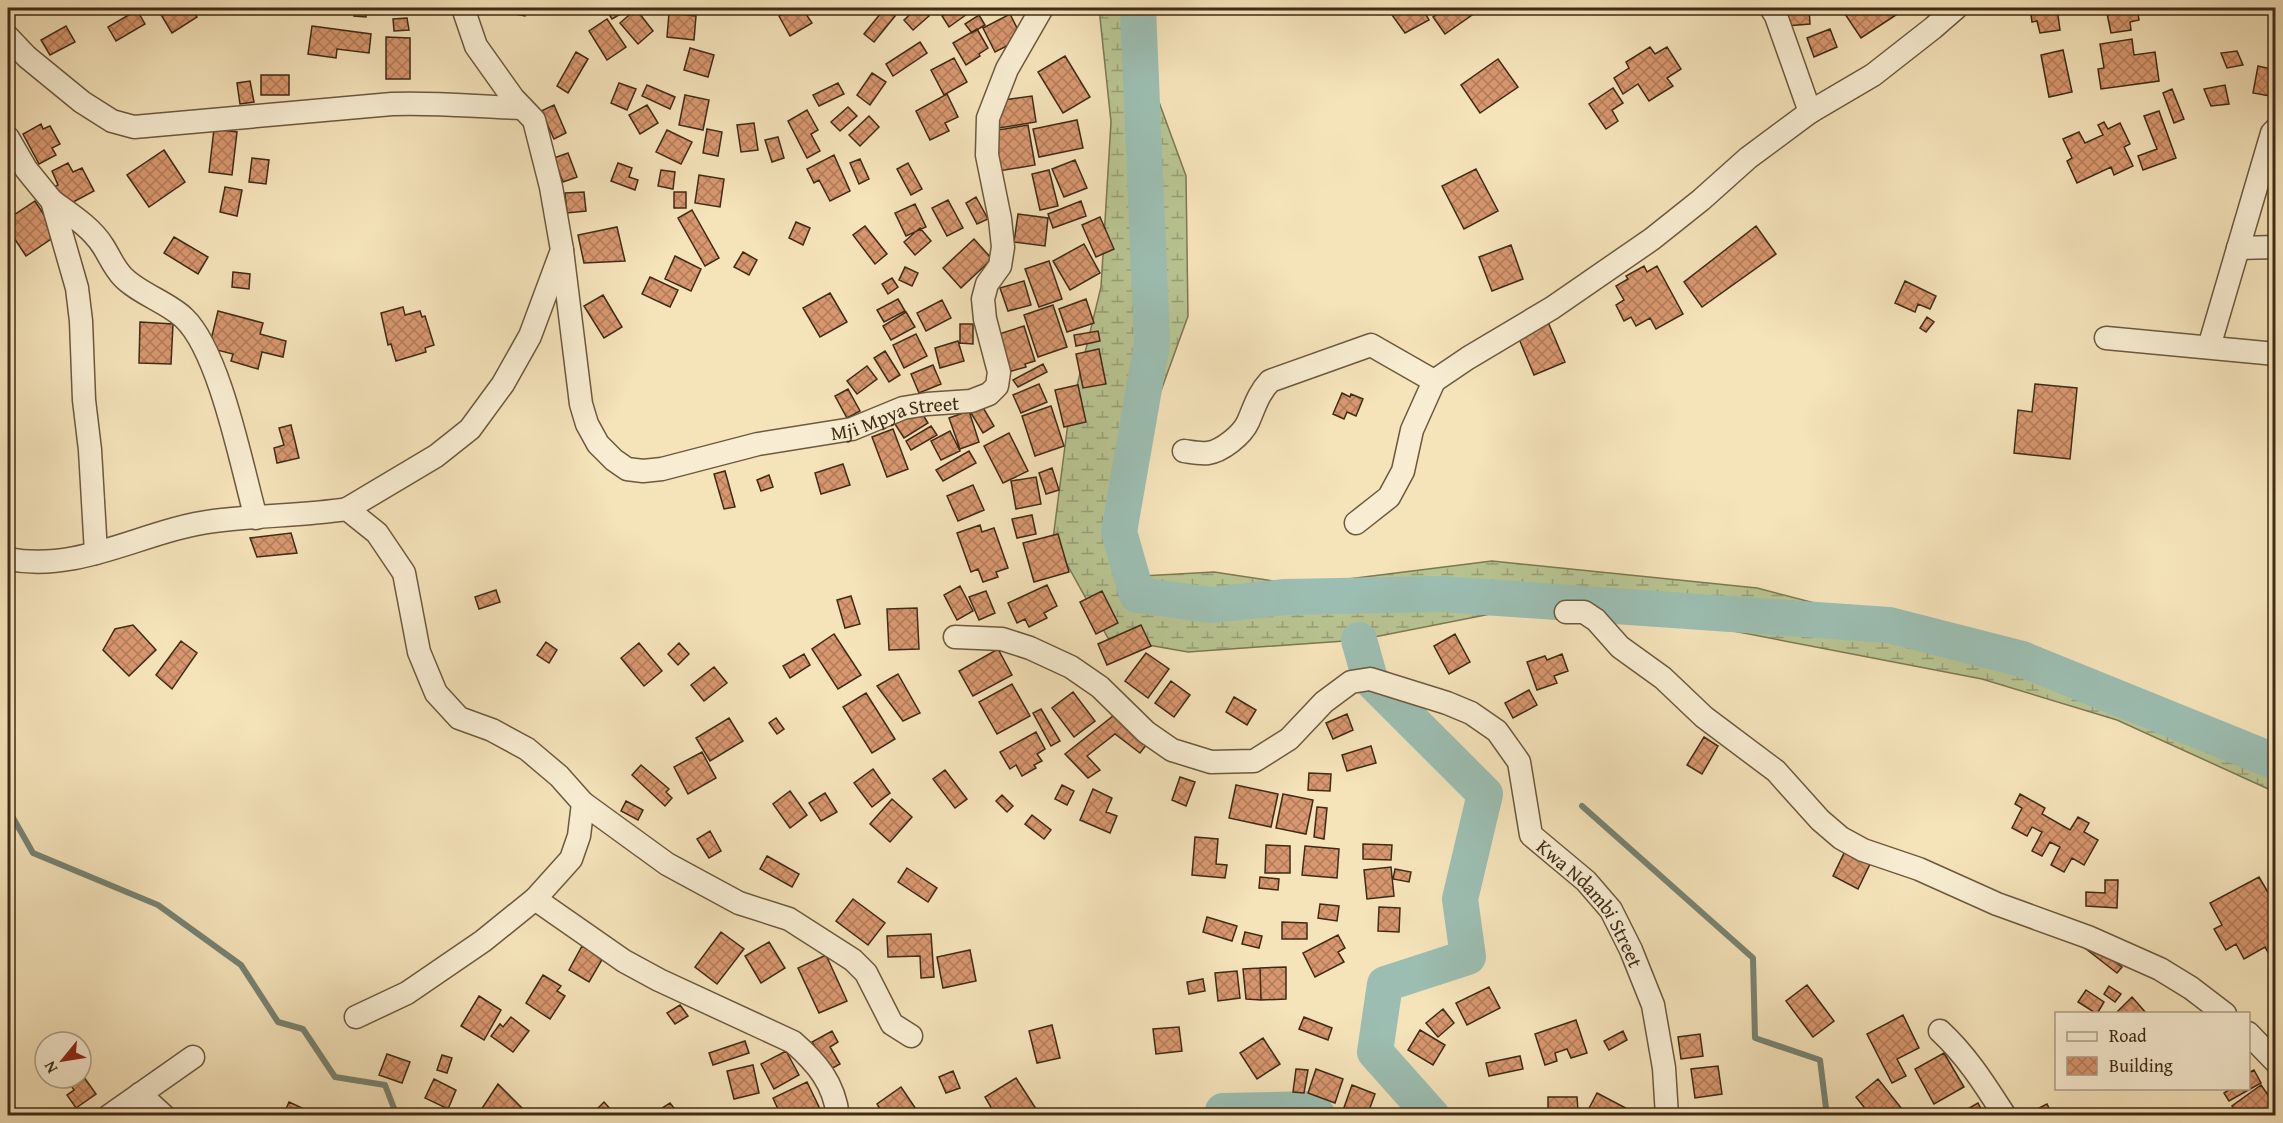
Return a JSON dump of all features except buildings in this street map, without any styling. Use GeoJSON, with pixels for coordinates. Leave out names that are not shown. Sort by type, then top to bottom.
{"type":"FeatureCollection","features":[{"type":"Feature","properties":{"kind":"street"},"geometry":{"type":"LineString","coordinates":[[8,560],[64,562],[213,521],[315,514],[347,509],[436,456],[470,429],[503,384],[530,336],[562,250],[551,187],[534,120],[522,108],[476,46],[463,8]]}},
{"type":"Feature","properties":{"kind":"street","name":"Mji Mpya Street"},"geometry":{"type":"LineString","coordinates":[[562,250],[581,404],[587,424],[598,444],[627,469],[643,471],[662,469],[758,444],[852,429],[903,408],[971,401],[989,394],[997,386],[999,372],[985,319],[983,299],[987,284],[1000,266],[1003,247],[1000,219],[987,155],[988,118],[1007,69],[1042,8]]}},
{"type":"Feature","properties":{"kind":"street"},"geometry":{"type":"LineString","coordinates":[[1771,8],[1776,16],[1810,112]]}},
{"type":"Feature","properties":{"kind":"street"},"geometry":{"type":"LineString","coordinates":[[1356,524],[1389,497],[1403,471],[1412,430],[1434,381],[1552,308],[1652,239],[1748,158],[1810,112],[1873,75],[1956,8]]}},
{"type":"Feature","properties":{"kind":"street"},"geometry":{"type":"LineString","coordinates":[[8,37],[27,57],[82,102],[112,121],[134,127],[432,102],[522,108]]}},
{"type":"Feature","properties":{"kind":"street"},"geometry":{"type":"LineString","coordinates":[[2208,347],[2272,133],[2276,129]]}},
{"type":"Feature","properties":{"kind":"street"},"geometry":{"type":"LineString","coordinates":[[8,138],[26,169],[52,201],[85,225],[103,245],[123,278],[182,316],[197,333],[222,396],[256,518]]}},
{"type":"Feature","properties":{"kind":"street"},"geometry":{"type":"LineString","coordinates":[[52,201],[77,288],[96,553]]}},
{"type":"Feature","properties":{"kind":"street"},"geometry":{"type":"LineString","coordinates":[[2238,248],[2276,247]]}},
{"type":"Feature","properties":{"kind":"street"},"geometry":{"type":"LineString","coordinates":[[2106,338],[2276,354]]}},
{"type":"Feature","properties":{"kind":"street"},"geometry":{"type":"LineString","coordinates":[[1184,451],[1207,453],[1216,451],[1238,435],[1247,424],[1259,392],[1270,381],[1371,345],[1434,381]]}},
{"type":"Feature","properties":{"kind":"street"},"geometry":{"type":"LineString","coordinates":[[347,509],[377,533],[404,573],[418,652],[436,693],[459,718],[492,730],[527,749],[559,776],[583,803],[667,864],[739,903],[789,919],[853,960],[866,973],[892,1024],[911,1036]]}},
{"type":"Feature","properties":{"kind":"street"},"geometry":{"type":"LineString","coordinates":[[1566,612],[1584,612],[1596,621],[1620,647],[1663,678],[1704,717],[1776,771],[1820,820],[1841,838],[1863,850],[1919,869],[1997,904],[2088,937],[2160,969],[2191,988],[2222,1012]]}},
{"type":"Feature","properties":{"kind":"street","name":"Kwa Ndambi Street"},"geometry":{"type":"LineString","coordinates":[[955,637],[1002,639],[1030,648],[1071,667],[1100,687],[1146,732],[1172,750],[1211,762],[1254,761],[1289,739],[1323,702],[1351,682],[1370,679],[1471,713],[1497,731],[1519,762],[1531,835],[1586,881],[1611,910],[1631,950],[1653,1005],[1664,1068],[1667,1116]]}},
{"type":"Feature","properties":{"kind":"street"},"geometry":{"type":"LineString","coordinates":[[356,1017],[416,987],[483,941],[535,899],[571,859],[579,836],[583,803]]}},
{"type":"Feature","properties":{"kind":"street"},"geometry":{"type":"LineString","coordinates":[[535,899],[624,961],[659,980],[793,1042],[808,1055],[826,1077],[836,1099],[838,1116]]}},
{"type":"Feature","properties":{"kind":"street"},"geometry":{"type":"LineString","coordinates":[[1940,1031],[1956,1045],[1972,1066],[2004,1116]]}},
{"type":"Feature","properties":{"kind":"street"},"geometry":{"type":"LineString","coordinates":[[2250,1035],[2276,1062]]}},
{"type":"Feature","properties":{"kind":"street"},"geometry":{"type":"LineString","coordinates":[[109,1116],[193,1057]]}},
{"type":"Feature","properties":{"kind":"street"},"geometry":{"type":"LineString","coordinates":[[140,1094],[164,1116]]}},
{"type":"Feature","properties":{"kind":"green space"},"geometry":{"type":"Polygon","coordinates":[[[1099,8],[1141,8],[1148,72],[1186,176],[1188,316],[1137,457],[1123,511],[1124,577],[1214,572],[1300,585],[1492,561],[1757,588],[1965,642],[2107,691],[2275,767],[2275,792],[2117,720],[1982,679],[1567,599],[1359,640],[1188,652],[1108,638],[1053,539],[1068,423],[1101,287],[1111,122],[1099,8]]]}},
{"type":"Feature","properties":{"kind":"waterway"},"geometry":{"type":"LineString","coordinates":[[1138,8],[1152,343],[1119,532],[1137,595],[1212,605],[1285,597],[1441,594],[1889,625],[2022,659],[2276,762]]}},
{"type":"Feature","properties":{"kind":"waterway"},"geometry":{"type":"LineString","coordinates":[[1359,640],[1370,679],[1485,794],[1460,899],[1468,957],[1385,984],[1375,1052],[1432,1116]]}},
{"type":"Feature","properties":{"kind":"waterway"},"geometry":{"type":"LineString","coordinates":[[1582,806],[1753,958],[1755,1038],[1820,1060],[1827,1116]]}},
{"type":"Feature","properties":{"kind":"waterway"},"geometry":{"type":"LineString","coordinates":[[8,809],[33,853],[158,905],[241,965],[278,1022],[303,1029],[335,1077],[385,1085],[397,1116]]}},
{"type":"Feature","properties":{"kind":"waterway"},"geometry":{"type":"LineString","coordinates":[[1222,1116],[1223,1111],[1313,1109],[1318,1116]]}}]}
